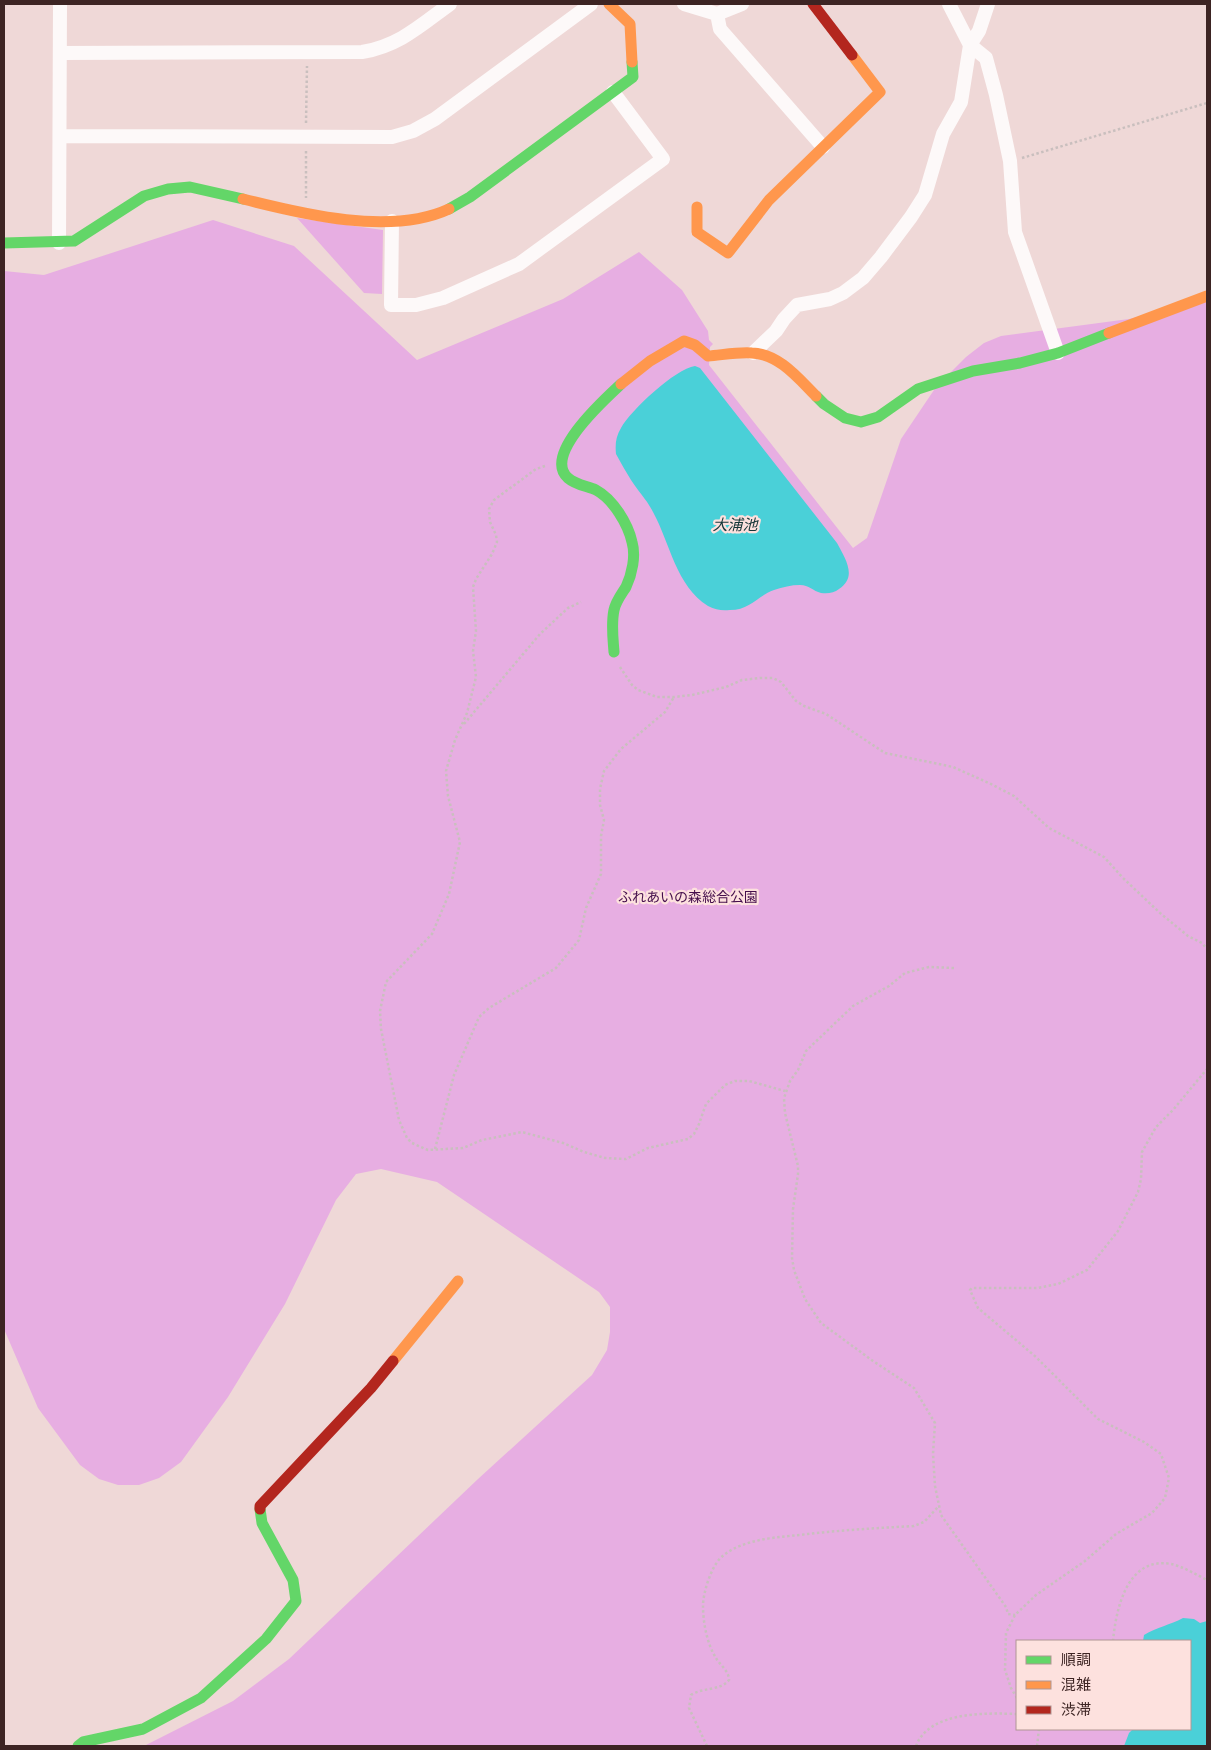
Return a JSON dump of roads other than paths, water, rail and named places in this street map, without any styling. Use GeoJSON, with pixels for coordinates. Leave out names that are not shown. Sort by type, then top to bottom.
{"type":"FeatureCollection","features":[{"type":"Feature","properties":{"kind":"street"},"geometry":{"type":"LineString","coordinates":[[59,243],[60,4]]}},
{"type":"Feature","properties":{"kind":"street"},"geometry":{"type":"LineString","coordinates":[[60,53],[362,52],[380,49],[400,40],[450,4]]}},
{"type":"Feature","properties":{"kind":"street"},"geometry":{"type":"LineString","coordinates":[[60,136],[392,137],[413,131],[435,119],[591,4]]}},
{"type":"Feature","properties":{"kind":"street"},"geometry":{"type":"LineString","coordinates":[[4,243],[59,243],[74,241],[144,196],[168,188],[190,186],[306,214],[346,220],[392,222],[421,219],[447,210],[470,197],[633,77],[630,24],[609,4]]}},
{"type":"Feature","properties":{"kind":"street"},"geometry":{"type":"LineString","coordinates":[[684,4],[717,14],[742,4]]}},
{"type":"Feature","properties":{"kind":"street"},"geometry":{"type":"LineString","coordinates":[[696,207],[697,232],[728,253],[768,200],[880,92],[813,4]]}},
{"type":"Feature","properties":{"kind":"street"},"geometry":{"type":"LineString","coordinates":[[949,4],[970,45],[986,58],[1010,161],[1015,232],[1058,353]]}},
{"type":"Feature","properties":{"kind":"street"},"geometry":{"type":"LineString","coordinates":[[753,353],[776,332],[784,319],[797,305],[830,299],[843,293],[863,278],[881,257],[926,195],[943,134],[961,102],[970,45],[979,32],[988,4]]}},
{"type":"Feature","properties":{"kind":"street"},"geometry":{"type":"LineString","coordinates":[[717,14],[720,29],[823,147]]}},
{"type":"Feature","properties":{"kind":"street"},"geometry":{"type":"LineString","coordinates":[[392,222],[391,305],[416,305],[443,298],[519,264],[663,159],[613,92]]}},
{"type":"Feature","properties":{"kind":"street"},"geometry":{"type":"LineString","coordinates":[[614,652],[613,615],[615,605],[630,575],[633,558],[632,543],[627,530],[611,503],[602,494],[568,478],[563,471],[562,457],[568,442],[580,424],[600,403],[643,365],[666,350],[684,342],[695,345],[708,356],[753,353],[770,358],[789,369],[824,404],[844,418],[861,422],[878,417],[918,389],[973,371],[1020,363],[1058,353],[1207,296]]}},
{"type":"Feature","properties":{"kind":"street"},"geometry":{"type":"LineString","coordinates":[[78,1746],[83,1742],[143,1729],[201,1698],[266,1639],[296,1601],[293,1580],[262,1523],[260,1506],[371,1388],[458,1281]]}},
{"type":"Feature","properties":{"kind":"water","name":"大浦池"},"geometry":{"type":"Polygon","coordinates":[[[695,366],[700,368],[837,543],[846,561],[849,573],[845,584],[837,590],[831,593],[824,593],[803,585],[790,586],[768,593],[743,608],[724,610],[708,606],[688,587],[681,576],[653,512],[616,454],[616,447],[617,437],[621,428],[634,411],[665,382],[676,374],[695,366]]]}},
{"type":"Feature","properties":{"kind":"water"},"geometry":{"type":"Polygon","coordinates":[[[1183,1618],[1194,1619],[1200,1623],[1207,1621],[1207,1746],[1124,1746],[1132,1730],[1191,1730],[1191,1640],[1143,1640],[1144,1635],[1183,1618]]]}},
{"type":"Feature","properties":{"kind":"park label","name":"ふれあいの森総合公園"},"geometry":{"type":"Point","coordinates":[688,897]}}]}
